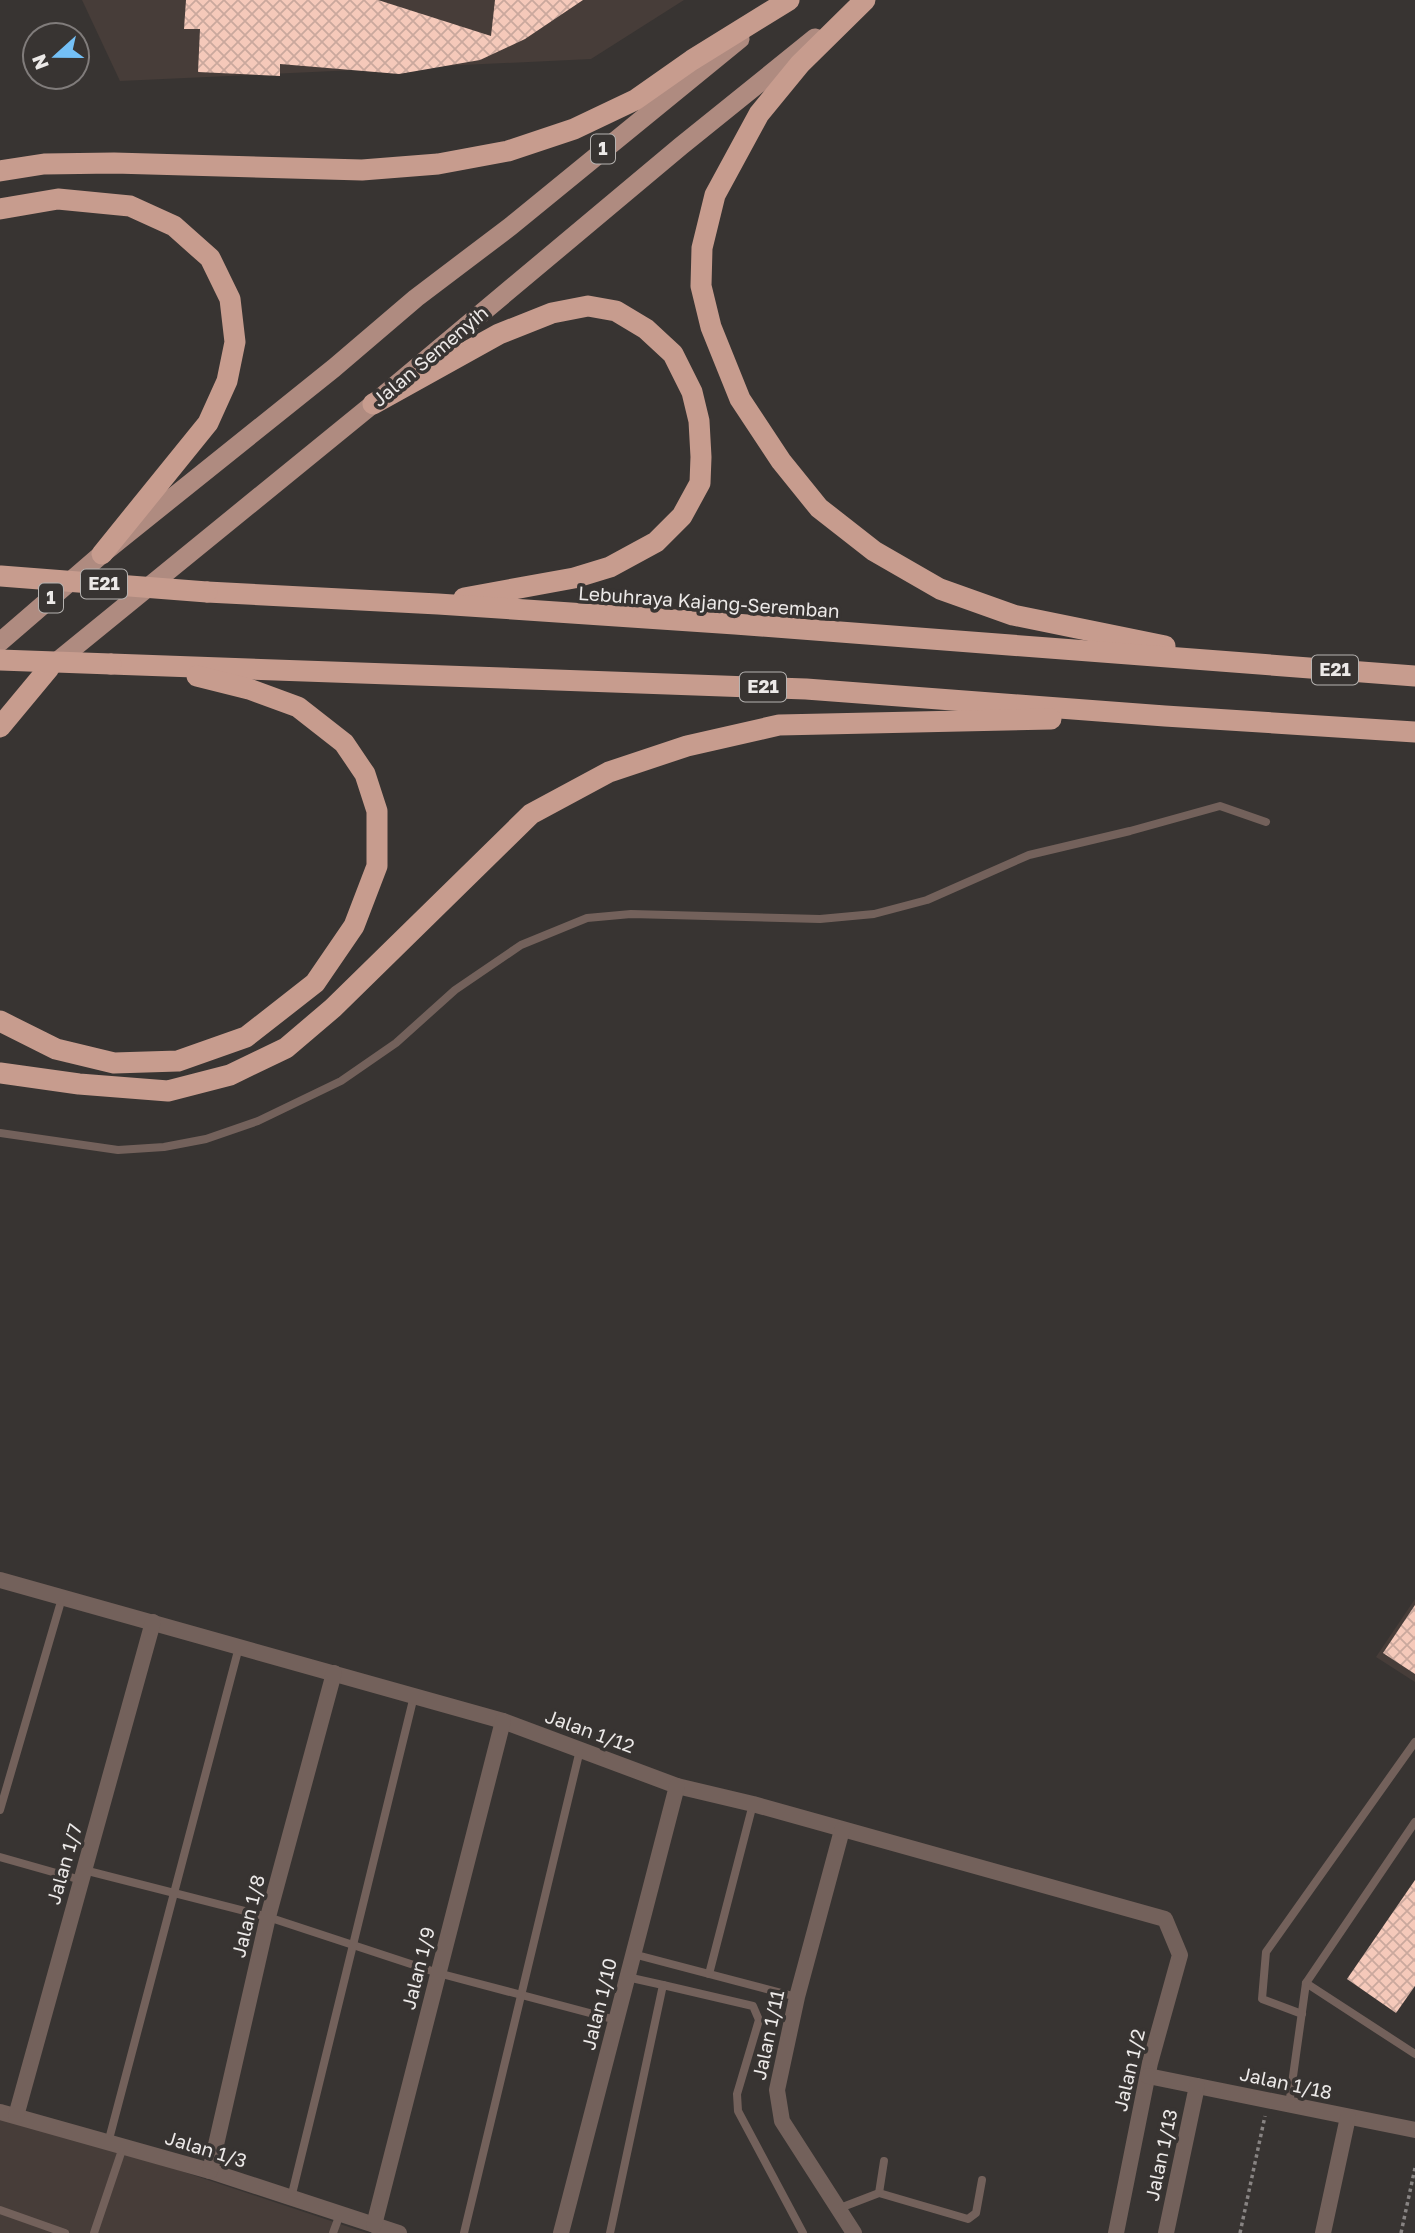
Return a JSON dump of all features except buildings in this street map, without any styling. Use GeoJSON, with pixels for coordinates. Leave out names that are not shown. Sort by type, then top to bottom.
{"type":"FeatureCollection","features":[{"type":"Feature","properties":{"kind":"highway"},"geometry":{"type":"LineString","coordinates":[[0,171],[44,163],[362,170],[438,163],[508,151],[574,130],[635,100],[692,60],[789,0]]}},
{"type":"Feature","properties":{"kind":"highway"},"geometry":{"type":"LineString","coordinates":[[864,0],[800,64],[759,114],[715,195],[702,248],[701,286],[711,327],[740,399],[781,461],[820,508],[874,551],[940,589],[1013,615],[1254,663]]}},
{"type":"Feature","properties":{"kind":"highway"},"geometry":{"type":"LineString","coordinates":[[0,208],[58,199],[130,206],[174,226],[210,258],[230,299],[235,342],[227,381],[208,423],[102,554]]}},
{"type":"Feature","properties":{"kind":"highway"},"geometry":{"type":"LineString","coordinates":[[373,404],[499,334],[552,313],[588,306],[617,311],[646,329],[673,354],[692,392],[699,421],[700,483],[682,516],[656,542],[610,567],[574,578],[438,604]]}},
{"type":"Feature","properties":{"kind":"highway","name":"Lebuhraya Kajang-Seremban"},"geometry":{"type":"LineString","coordinates":[[0,576],[206,592],[438,604],[1415,676]]}},
{"type":"Feature","properties":{"kind":"highway","name":"E21"},"geometry":{"type":"LineString","coordinates":[[0,660],[806,689],[1415,732]]}},
{"type":"Feature","properties":{"kind":"highway"},"geometry":{"type":"LineString","coordinates":[[0,1021],[56,1049],[114,1063],[178,1061],[246,1037],[315,983],[354,926],[377,866],[377,811],[365,774],[344,743],[298,707],[249,689],[152,666]]}},
{"type":"Feature","properties":{"kind":"highway"},"geometry":{"type":"LineString","coordinates":[[0,727],[49,668]]}},
{"type":"Feature","properties":{"kind":"highway"},"geometry":{"type":"LineString","coordinates":[[0,1073],[79,1084],[169,1091],[230,1075],[286,1048],[323,1016],[531,814],[609,772],[687,746],[779,725],[1165,716]]}},
{"type":"Feature","properties":{"kind":"main road","name":"1"},"geometry":{"type":"LineString","coordinates":[[0,642],[102,554],[334,368],[416,298],[511,226],[789,0]]}},
{"type":"Feature","properties":{"kind":"main road","name":"Jalan Semenyih"},"geometry":{"type":"LineString","coordinates":[[0,716],[49,668],[373,404],[681,146],[864,0]]}},
{"type":"Feature","properties":{"kind":"street","name":"Jalan 1/12"},"geometry":{"type":"LineString","coordinates":[[0,1580],[503,1721],[677,1786],[753,1804],[1165,1919]]}},
{"type":"Feature","properties":{"kind":"street","name":"Jalan 1/7"},"geometry":{"type":"LineString","coordinates":[[8,2114],[83,1875],[153,1622]]}},
{"type":"Feature","properties":{"kind":"street","name":"Jalan 1/8"},"geometry":{"type":"LineString","coordinates":[[210,2172],[268,1917],[334,1673]]}},
{"type":"Feature","properties":{"kind":"street","name":"Jalan 1/9"},"geometry":{"type":"LineString","coordinates":[[374,2225],[503,1721]]}},
{"type":"Feature","properties":{"kind":"street","name":"Jalan 1/10"},"geometry":{"type":"LineString","coordinates":[[561,2233],[677,1786]]}},
{"type":"Feature","properties":{"kind":"street","name":"Jalan 1/11"},"geometry":{"type":"LineString","coordinates":[[842,1830],[797,1997],[777,2090],[782,2121],[854,2233]]}},
{"type":"Feature","properties":{"kind":"street","name":"Jalan 1/2"},"geometry":{"type":"LineString","coordinates":[[1116,2233],[1148,2076],[1180,1955],[1165,1919]]}},
{"type":"Feature","properties":{"kind":"street","name":"Jalan 1/18"},"geometry":{"type":"LineString","coordinates":[[1148,2076],[1415,2130]]}},
{"type":"Feature","properties":{"kind":"street","name":"Jalan 1/13"},"geometry":{"type":"LineString","coordinates":[[1166,2233],[1197,2086]]}},
{"type":"Feature","properties":{"kind":"street","name":"Jalan 1/3"},"geometry":{"type":"LineString","coordinates":[[8,2114],[210,2172],[399,2233]]}},
{"type":"Feature","properties":{"kind":"street"},"geometry":{"type":"LineString","coordinates":[[1324,2233],[1348,2117]]}},
{"type":"Feature","properties":{"kind":"lane"},"geometry":{"type":"LineString","coordinates":[[0,1133],[118,1150],[164,1147],[206,1139],[258,1121],[341,1081],[396,1043],[455,990],[521,945],[587,918],[631,914],[820,919],[874,914],[927,900],[1029,855],[1220,806],[1266,822]]}},
{"type":"Feature","properties":{"kind":"lane"},"geometry":{"type":"LineString","coordinates":[[0,1810],[62,1597]]}},
{"type":"Feature","properties":{"kind":"lane"},"geometry":{"type":"LineString","coordinates":[[94,2233],[174,1892],[239,1647]]}},
{"type":"Feature","properties":{"kind":"lane"},"geometry":{"type":"LineString","coordinates":[[291,2198],[414,1696]]}},
{"type":"Feature","properties":{"kind":"lane"},"geometry":{"type":"LineString","coordinates":[[1302,2014],[1262,1998],[1266,1952],[1415,1742]]}},
{"type":"Feature","properties":{"kind":"lane"},"geometry":{"type":"LineString","coordinates":[[464,2233],[523,1996],[580,1749]]}},
{"type":"Feature","properties":{"kind":"lane"},"geometry":{"type":"LineString","coordinates":[[709,1974],[753,1804]]}},
{"type":"Feature","properties":{"kind":"lane"},"geometry":{"type":"LineString","coordinates":[[1289,2105],[1306,1983],[1415,1822]]}},
{"type":"Feature","properties":{"kind":"lane"},"geometry":{"type":"LineString","coordinates":[[0,1857],[174,1892],[268,1917],[438,1973],[616,2021]]}},
{"type":"Feature","properties":{"kind":"lane"},"geometry":{"type":"LineString","coordinates":[[633,1954],[797,1997]]}},
{"type":"Feature","properties":{"kind":"lane"},"geometry":{"type":"LineString","coordinates":[[627,1977],[753,2006],[759,2020],[737,2094],[738,2111],[803,2233]]}},
{"type":"Feature","properties":{"kind":"lane"},"geometry":{"type":"LineString","coordinates":[[1306,1983],[1415,2053]]}},
{"type":"Feature","properties":{"kind":"lane"},"geometry":{"type":"LineString","coordinates":[[610,2233],[663,1985]]}},
{"type":"Feature","properties":{"kind":"lane"},"geometry":{"type":"LineString","coordinates":[[879,2193],[884,2161]]}},
{"type":"Feature","properties":{"kind":"lane"},"geometry":{"type":"LineString","coordinates":[[839,2208],[879,2193],[968,2219],[976,2213],[982,2180]]}},
{"type":"Feature","properties":{"kind":"lane"},"geometry":{"type":"LineString","coordinates":[[0,2210],[65,2233]]}},
{"type":"Feature","properties":{"kind":"lane"},"geometry":{"type":"LineString","coordinates":[[333,2233],[340,2214]]}},
{"type":"Feature","properties":{"kind":"path"},"geometry":{"type":"LineString","coordinates":[[1240,2233],[1268,2101]]}},
{"type":"Feature","properties":{"kind":"path"},"geometry":{"type":"LineString","coordinates":[[1401,2233],[1415,2168]]}},
{"type":"Feature","properties":{"kind":"shaded area"},"geometry":{"type":"Polygon","coordinates":[[[82,0],[684,0],[591,59],[120,81],[82,0]]]}},
{"type":"Feature","properties":{"kind":"shaded area"},"geometry":{"type":"Polygon","coordinates":[[[1415,1599],[1415,1682],[1376,1657],[1415,1599]]]}},
{"type":"Feature","properties":{"kind":"shaded area"},"geometry":{"type":"Polygon","coordinates":[[[0,2119],[169,2167],[367,2233],[0,2233],[0,2119]]]}}]}
